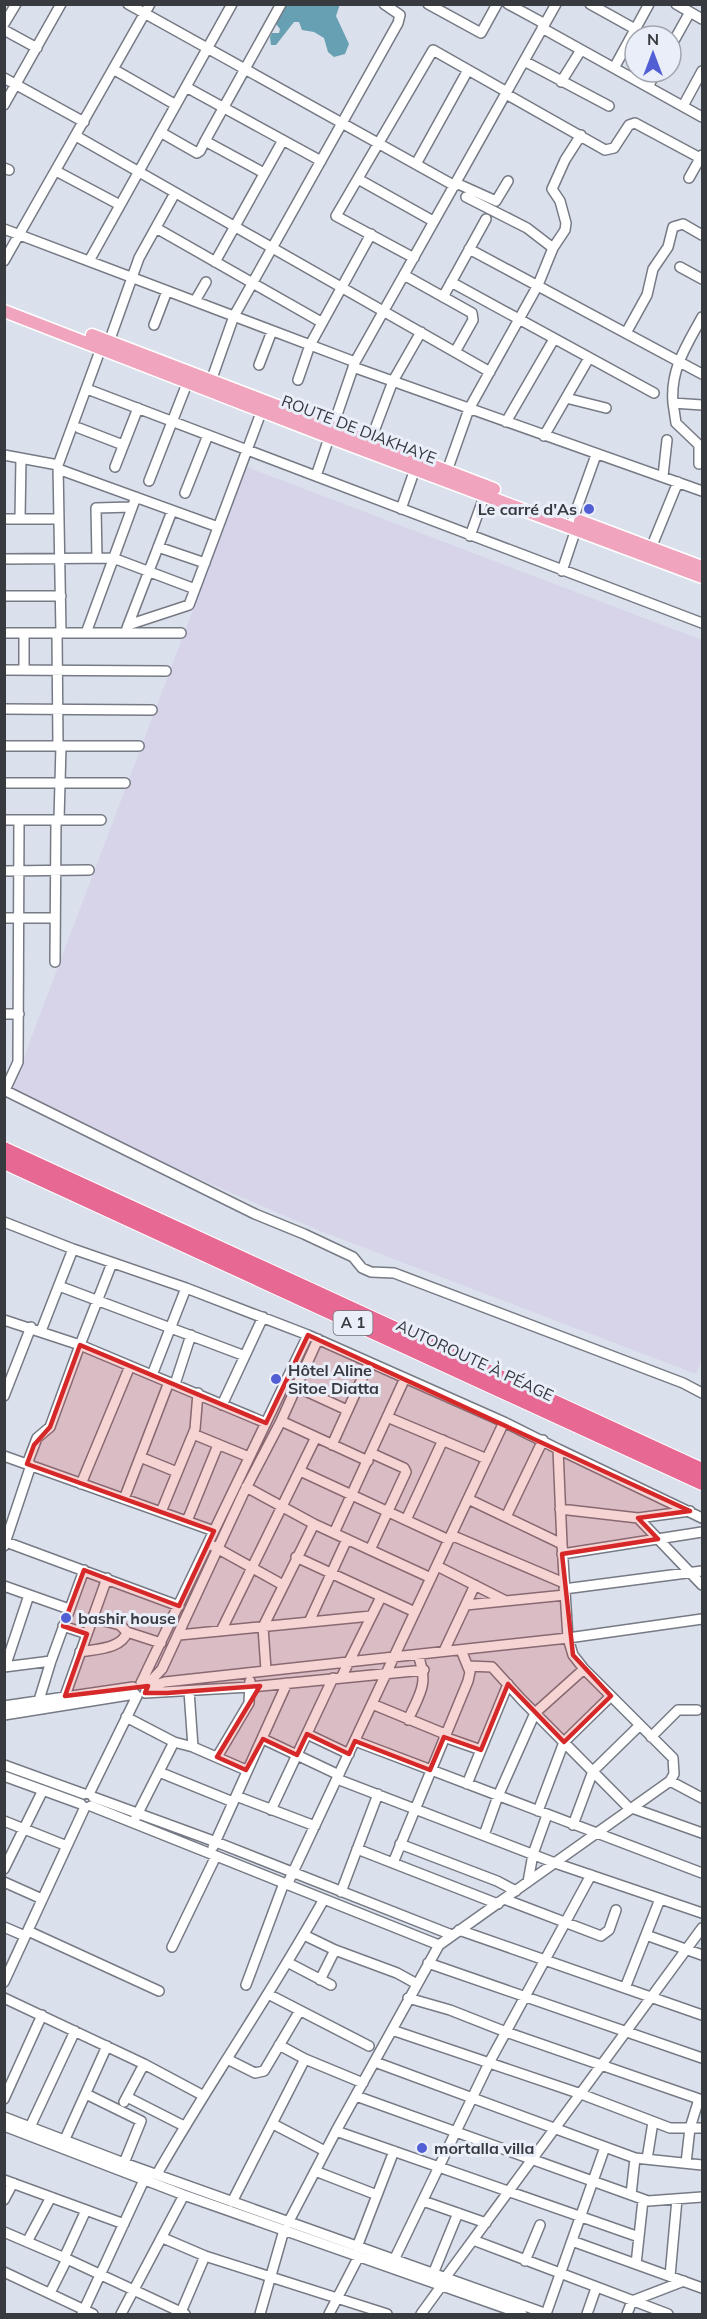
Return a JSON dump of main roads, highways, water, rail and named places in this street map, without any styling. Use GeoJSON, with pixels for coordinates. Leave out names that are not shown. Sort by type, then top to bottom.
{"type":"FeatureCollection","features":[{"type":"Feature","properties":{"kind":"highway","name":"A 1"},"geometry":{"type":"LineString","coordinates":[[4,1149],[702,1470]]}},
{"type":"Feature","properties":{"kind":"highway","name":"AUTOROUTE À PÉAGE"},"geometry":{"type":"LineString","coordinates":[[4,1162],[702,1483]]}},
{"type":"Feature","properties":{"kind":"highway"},"geometry":{"type":"LineString","coordinates":[[653,1447],[702,1463]]}},
{"type":"Feature","properties":{"kind":"highway"},"geometry":{"type":"LineString","coordinates":[[667,1466],[702,1488]]}},
{"type":"Feature","properties":{"kind":"main road","name":"ROUTE DE DIAKHAYE"},"geometry":{"type":"LineString","coordinates":[[4,302],[188,381],[262,410],[370,442],[447,471],[702,577]]}},
{"type":"Feature","properties":{"kind":"main road","name":"ROUTE DE DIAKHAYE"},"geometry":{"type":"LineString","coordinates":[[4,311],[211,381],[415,469],[702,567]]}},
{"type":"Feature","properties":{"kind":"water"},"geometry":{"type":"Polygon","coordinates":[[[340,4],[336,16],[349,44],[345,54],[334,57],[328,52],[324,38],[314,32],[302,30],[299,22],[294,22],[276,45],[271,45],[272,33],[279,33],[280,29],[276,24],[283,5],[340,4]]]}},
{"type":"Feature","properties":{"kind":"place","name":"Le carré d'As"},"geometry":{"type":"Point","coordinates":[589,509]}},
{"type":"Feature","properties":{"kind":"place","name":"Hôtel Aline Sitoe Diatta"},"geometry":{"type":"Point","coordinates":[276,1379]}},
{"type":"Feature","properties":{"kind":"place","name":"bashir house"},"geometry":{"type":"Point","coordinates":[66,1618]}},
{"type":"Feature","properties":{"kind":"place","name":"mortalla villa"},"geometry":{"type":"Point","coordinates":[422,2148]}}]}
